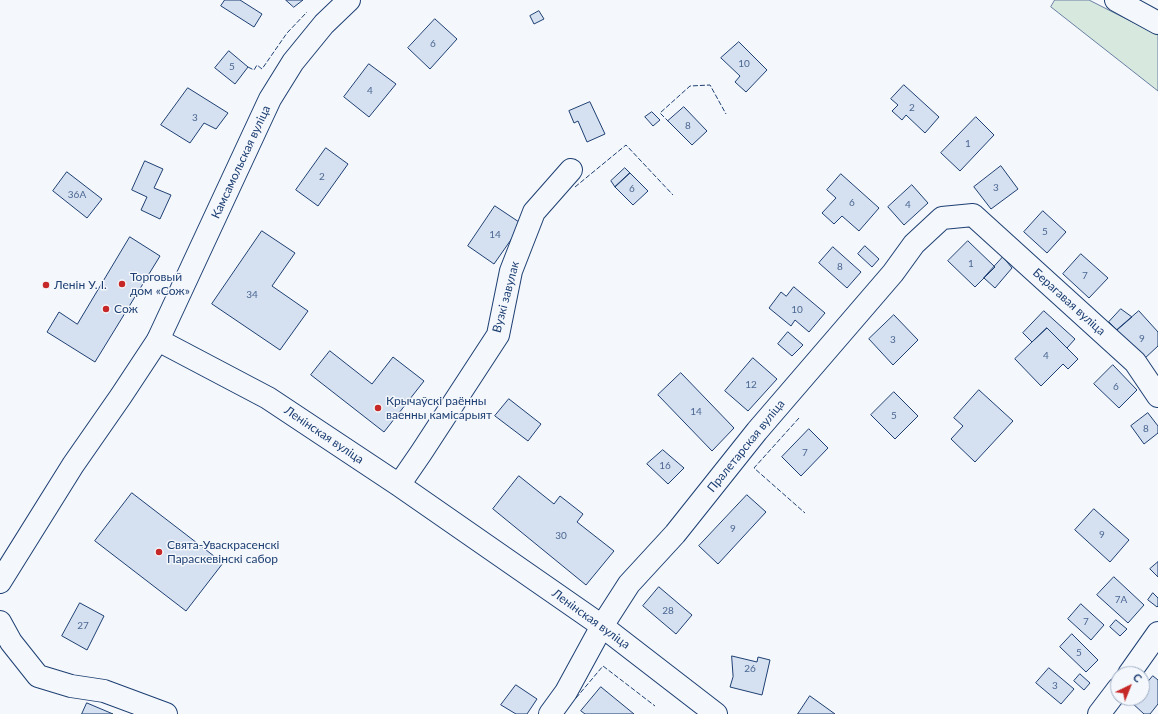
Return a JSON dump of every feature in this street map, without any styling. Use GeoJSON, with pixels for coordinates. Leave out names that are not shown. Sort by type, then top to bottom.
{"type":"FeatureCollection","features":[{"type":"Feature","properties":{"kind":"street","name":"Камсамольская вуліца"},"geometry":{"type":"LineString","coordinates":[[158,340],[270,99],[293,62],[324,24],[349,0]]}},
{"type":"Feature","properties":{"kind":"street"},"geometry":{"type":"LineString","coordinates":[[1116,0],[1158,23]]}},
{"type":"Feature","properties":{"kind":"street","name":"Вузкі завулак"},"geometry":{"type":"LineString","coordinates":[[399,485],[498,335],[511,271],[534,212],[571,170]]}},
{"type":"Feature","properties":{"kind":"street","name":"Берагавая вуліца"},"geometry":{"type":"LineString","coordinates":[[973,215],[1135,362],[1158,396]]}},
{"type":"Feature","properties":{"kind":"street","name":"Пралетарская вуліца"},"geometry":{"type":"LineString","coordinates":[[550,714],[566,692],[602,626],[629,584],[675,534],[762,426],[893,273],[914,244],[942,218],[973,215]]}},
{"type":"Feature","properties":{"kind":"street","name":"Ленінская вуліца"},"geometry":{"type":"LineString","coordinates":[[158,340],[268,398],[399,485],[602,626],[716,714]]}},
{"type":"Feature","properties":{"kind":"street"},"geometry":{"type":"LineString","coordinates":[[0,582],[73,465],[158,340]]}},
{"type":"Feature","properties":{"kind":"street"},"geometry":{"type":"LineString","coordinates":[[0,622],[11,642],[38,676],[71,686],[104,691],[166,714]]}},
{"type":"Feature","properties":{"kind":"street"},"geometry":{"type":"LineString","coordinates":[[1134,666],[1158,633]]}},
{"type":"Feature","properties":{"kind":"street"},"geometry":{"type":"LineString","coordinates":[[1099,714],[1110,700]]}},
{"type":"Feature","properties":{"kind":"shaded area"},"geometry":{"type":"Polygon","coordinates":[[[1055,0],[1089,0],[1158,35],[1158,91],[1051,7],[1055,0]]]}},
{"type":"Feature","properties":{"kind":"building"},"geometry":{"type":"Polygon","coordinates":[[[225,0],[240,0],[262,14],[254,27],[221,6],[225,0]]]}},
{"type":"Feature","properties":{"kind":"building"},"geometry":{"type":"Polygon","coordinates":[[[286,0],[303,0],[294,7],[286,0]]]}},
{"type":"Feature","properties":{"kind":"building"},"geometry":{"type":"Polygon","coordinates":[[[539,11],[544,19],[534,24],[530,16],[539,11]]]}},
{"type":"Feature","properties":{"kind":"building"},"geometry":{"type":"Polygon","coordinates":[[[435,19],[457,39],[430,69],[408,48],[435,19]]]}},
{"type":"Feature","properties":{"kind":"building"},"geometry":{"type":"Polygon","coordinates":[[[739,42],[767,70],[746,92],[735,82],[740,76],[721,58],[739,42]]]}},
{"type":"Feature","properties":{"kind":"building"},"geometry":{"type":"Polygon","coordinates":[[[229,51],[248,67],[235,84],[215,68],[229,51]]]}},
{"type":"Feature","properties":{"kind":"building"},"geometry":{"type":"Polygon","coordinates":[[[369,64],[396,84],[369,117],[344,97],[369,64]]]}},
{"type":"Feature","properties":{"kind":"building"},"geometry":{"type":"Polygon","coordinates":[[[904,85],[939,117],[925,133],[906,115],[902,120],[892,111],[898,105],[891,99],[904,85]]]}},
{"type":"Feature","properties":{"kind":"building"},"geometry":{"type":"Polygon","coordinates":[[[188,88],[228,113],[216,129],[204,123],[190,143],[161,125],[188,88]]]}},
{"type":"Feature","properties":{"kind":"building"},"geometry":{"type":"Polygon","coordinates":[[[590,102],[605,134],[587,142],[578,121],[574,123],[569,111],[590,102]]]}},
{"type":"Feature","properties":{"kind":"building"},"geometry":{"type":"Polygon","coordinates":[[[684,107],[707,131],[692,145],[668,121],[684,107]]]}},
{"type":"Feature","properties":{"kind":"building"},"geometry":{"type":"Polygon","coordinates":[[[652,112],[660,120],[653,126],[645,117],[652,112]]]}},
{"type":"Feature","properties":{"kind":"building"},"geometry":{"type":"Polygon","coordinates":[[[976,117],[994,135],[960,171],[941,153],[976,117]]]}},
{"type":"Feature","properties":{"kind":"building"},"geometry":{"type":"Polygon","coordinates":[[[326,148],[348,164],[318,206],[296,190],[326,148]]]}},
{"type":"Feature","properties":{"kind":"building"},"geometry":{"type":"Polygon","coordinates":[[[145,161],[163,169],[154,188],[171,195],[160,219],[141,210],[147,197],[132,190],[145,161]]]}},
{"type":"Feature","properties":{"kind":"building"},"geometry":{"type":"Polygon","coordinates":[[[1001,166],[1018,189],[991,209],[974,187],[1001,166]]]}},
{"type":"Feature","properties":{"kind":"building"},"geometry":{"type":"Polygon","coordinates":[[[625,168],[630,173],[615,187],[611,181],[625,168]]]}},
{"type":"Feature","properties":{"kind":"building"},"geometry":{"type":"Polygon","coordinates":[[[67,172],[102,199],[87,218],[53,191],[67,172]]]}},
{"type":"Feature","properties":{"kind":"building"},"geometry":{"type":"Polygon","coordinates":[[[630,173],[648,191],[633,205],[615,187],[630,173]]]}},
{"type":"Feature","properties":{"kind":"building"},"geometry":{"type":"Polygon","coordinates":[[[841,174],[879,208],[859,231],[842,216],[834,224],[822,213],[836,198],[827,190],[841,174]]]}},
{"type":"Feature","properties":{"kind":"building"},"geometry":{"type":"Polygon","coordinates":[[[912,185],[928,203],[904,225],[888,207],[912,185]]]}},
{"type":"Feature","properties":{"kind":"building"},"geometry":{"type":"Polygon","coordinates":[[[495,206],[522,224],[494,264],[468,246],[495,206]]]}},
{"type":"Feature","properties":{"kind":"building"},"geometry":{"type":"Polygon","coordinates":[[[1043,211],[1066,232],[1047,253],[1024,232],[1043,211]]]}},
{"type":"Feature","properties":{"kind":"building"},"geometry":{"type":"Polygon","coordinates":[[[262,231],[295,253],[272,286],[308,311],[280,350],[212,304],[262,231]]]}},
{"type":"Feature","properties":{"kind":"building","name":"Торговый дом «Сож»"},"geometry":{"type":"Polygon","coordinates":[[[130,237],[160,256],[95,362],[47,332],[59,312],[77,324],[130,237]]]}},
{"type":"Feature","properties":{"kind":"building"},"geometry":{"type":"Polygon","coordinates":[[[968,241],[995,267],[975,287],[948,261],[968,241]]]}},
{"type":"Feature","properties":{"kind":"building"},"geometry":{"type":"Polygon","coordinates":[[[865,246],[879,259],[872,267],[858,254],[865,246]]]}},
{"type":"Feature","properties":{"kind":"building"},"geometry":{"type":"Polygon","coordinates":[[[833,247],[861,272],[847,288],[819,263],[833,247]]]}},
{"type":"Feature","properties":{"kind":"building"},"geometry":{"type":"Polygon","coordinates":[[[1081,254],[1108,278],[1089,298],[1063,274],[1081,254]]]}},
{"type":"Feature","properties":{"kind":"building"},"geometry":{"type":"Polygon","coordinates":[[[1003,257],[1012,268],[995,288],[984,278],[1003,257]]]}},
{"type":"Feature","properties":{"kind":"building"},"geometry":{"type":"Polygon","coordinates":[[[794,287],[825,313],[809,332],[795,320],[791,326],[769,308],[781,292],[786,296],[794,287]]]}},
{"type":"Feature","properties":{"kind":"building"},"geometry":{"type":"Polygon","coordinates":[[[1121,309],[1132,317],[1117,330],[1109,322],[1121,309]]]}},
{"type":"Feature","properties":{"kind":"building"},"geometry":{"type":"Polygon","coordinates":[[[1044,311],[1075,339],[1067,348],[1047,328],[1032,342],[1023,333],[1044,311]]]}},
{"type":"Feature","properties":{"kind":"building"},"geometry":{"type":"Polygon","coordinates":[[[1139,311],[1158,332],[1158,346],[1144,359],[1117,330],[1139,311]]]}},
{"type":"Feature","properties":{"kind":"building"},"geometry":{"type":"Polygon","coordinates":[[[894,315],[918,340],[893,365],[869,339],[894,315]]]}},
{"type":"Feature","properties":{"kind":"building"},"geometry":{"type":"Polygon","coordinates":[[[1047,328],[1078,359],[1068,369],[1063,364],[1041,386],[1015,359],[1047,328]]]}},
{"type":"Feature","properties":{"kind":"building"},"geometry":{"type":"Polygon","coordinates":[[[788,332],[803,345],[792,356],[778,344],[788,332]]]}},
{"type":"Feature","properties":{"kind":"building","name":"Крычаўскі раённы ваенны камісарыят"},"geometry":{"type":"Polygon","coordinates":[[[330,351],[372,384],[393,357],[424,381],[384,432],[311,375],[330,351]]]}},
{"type":"Feature","properties":{"kind":"building"},"geometry":{"type":"Polygon","coordinates":[[[753,358],[777,379],[748,411],[725,391],[753,358]]]}},
{"type":"Feature","properties":{"kind":"building"},"geometry":{"type":"Polygon","coordinates":[[[1113,365],[1137,390],[1119,408],[1094,384],[1113,365]]]}},
{"type":"Feature","properties":{"kind":"building"},"geometry":{"type":"Polygon","coordinates":[[[681,373],[734,428],[712,451],[658,395],[681,373]]]}},
{"type":"Feature","properties":{"kind":"building"},"geometry":{"type":"Polygon","coordinates":[[[979,390],[1013,421],[975,462],[951,439],[963,426],[954,418],[979,390]]]}},
{"type":"Feature","properties":{"kind":"building"},"geometry":{"type":"Polygon","coordinates":[[[894,392],[918,416],[895,439],[871,415],[894,392]]]}},
{"type":"Feature","properties":{"kind":"building"},"geometry":{"type":"Polygon","coordinates":[[[509,399],[541,424],[528,441],[495,416],[509,399]]]}},
{"type":"Feature","properties":{"kind":"building"},"geometry":{"type":"Polygon","coordinates":[[[1148,413],[1158,426],[1158,433],[1144,444],[1131,426],[1148,413]]]}},
{"type":"Feature","properties":{"kind":"building"},"geometry":{"type":"Polygon","coordinates":[[[809,429],[828,448],[801,476],[782,457],[809,429]]]}},
{"type":"Feature","properties":{"kind":"building"},"geometry":{"type":"Polygon","coordinates":[[[663,450],[684,468],[668,484],[647,464],[663,450]]]}},
{"type":"Feature","properties":{"kind":"building"},"geometry":{"type":"Polygon","coordinates":[[[519,476],[554,504],[560,496],[583,514],[577,522],[614,551],[586,585],[493,509],[519,476]]]}},
{"type":"Feature","properties":{"kind":"building","name":"Свята-Уваскрасенскі Параскевінскі сабор"},"geometry":{"type":"Polygon","coordinates":[[[132,493],[223,563],[186,611],[95,541],[132,493]]]}},
{"type":"Feature","properties":{"kind":"building"},"geometry":{"type":"Polygon","coordinates":[[[747,495],[766,512],[718,564],[699,546],[747,495]]]}},
{"type":"Feature","properties":{"kind":"building"},"geometry":{"type":"Polygon","coordinates":[[[1094,509],[1129,540],[1110,562],[1075,530],[1094,509]]]}},
{"type":"Feature","properties":{"kind":"building"},"geometry":{"type":"Polygon","coordinates":[[[1158,562],[1158,577],[1150,569],[1158,562]]]}},
{"type":"Feature","properties":{"kind":"building"},"geometry":{"type":"Polygon","coordinates":[[[1114,577],[1144,605],[1128,623],[1097,595],[1114,577]]]}},
{"type":"Feature","properties":{"kind":"building"},"geometry":{"type":"Polygon","coordinates":[[[659,587],[692,615],[676,634],[643,606],[659,587]]]}},
{"type":"Feature","properties":{"kind":"building"},"geometry":{"type":"Polygon","coordinates":[[[1153,593],[1158,598],[1157,607],[1148,600],[1153,593]]]}},
{"type":"Feature","properties":{"kind":"building"},"geometry":{"type":"Polygon","coordinates":[[[80,603],[104,616],[87,650],[62,636],[80,603]]]}},
{"type":"Feature","properties":{"kind":"building"},"geometry":{"type":"Polygon","coordinates":[[[1081,604],[1104,625],[1091,640],[1068,619],[1081,604]]]}},
{"type":"Feature","properties":{"kind":"building"},"geometry":{"type":"Polygon","coordinates":[[[1116,620],[1127,629],[1120,636],[1110,627],[1116,620]]]}},
{"type":"Feature","properties":{"kind":"building"},"geometry":{"type":"Polygon","coordinates":[[[1072,634],[1098,660],[1086,672],[1060,647],[1072,634]]]}},
{"type":"Feature","properties":{"kind":"building"},"geometry":{"type":"Polygon","coordinates":[[[732,656],[757,662],[758,657],[770,660],[762,695],[730,687],[733,677],[732,656]]]}},
{"type":"Feature","properties":{"kind":"building"},"geometry":{"type":"Polygon","coordinates":[[[1049,668],[1074,689],[1061,704],[1036,683],[1049,668]]]}},
{"type":"Feature","properties":{"kind":"building"},"geometry":{"type":"Polygon","coordinates":[[[1080,674],[1090,683],[1084,690],[1074,681],[1080,674]]]}},
{"type":"Feature","properties":{"kind":"building"},"geometry":{"type":"Polygon","coordinates":[[[1153,676],[1158,680],[1158,704],[1150,714],[1144,714],[1135,706],[1150,706],[1150,680],[1153,676]]]}},
{"type":"Feature","properties":{"kind":"building"},"geometry":{"type":"Polygon","coordinates":[[[516,685],[537,699],[527,714],[516,714],[501,705],[516,685]]]}},
{"type":"Feature","properties":{"kind":"building"},"geometry":{"type":"Polygon","coordinates":[[[601,687],[634,714],[585,714],[581,711],[601,687]]]}},
{"type":"Feature","properties":{"kind":"building"},"geometry":{"type":"Polygon","coordinates":[[[810,696],[835,714],[798,714],[810,696]]]}},
{"type":"Feature","properties":{"kind":"building"},"geometry":{"type":"Polygon","coordinates":[[[87,703],[113,714],[82,714],[87,703]]]}},
{"type":"Feature","properties":{"kind":"fence"},"geometry":{"type":"LineString","coordinates":[[248,67],[254,70],[257,65],[262,69],[287,33],[307,12]]}},
{"type":"Feature","properties":{"kind":"fence"},"geometry":{"type":"LineString","coordinates":[[669,122],[660,113],[690,86],[710,85],[726,114]]}},
{"type":"Feature","properties":{"kind":"fence"},"geometry":{"type":"LineString","coordinates":[[575,187],[626,145],[673,195]]}},
{"type":"Feature","properties":{"kind":"fence"},"geometry":{"type":"LineString","coordinates":[[799,418],[754,468],[805,513]]}},
{"type":"Feature","properties":{"kind":"fence"},"geometry":{"type":"LineString","coordinates":[[576,698],[603,666],[655,706]]}},
{"type":"Feature","properties":{"kind":"place","name":"Торговый дом «Сож»"},"geometry":{"type":"Point","coordinates":[122,284]}},
{"type":"Feature","properties":{"kind":"place","name":"Ленін У. І."},"geometry":{"type":"Point","coordinates":[46,285]}},
{"type":"Feature","properties":{"kind":"place","name":"Сож"},"geometry":{"type":"Point","coordinates":[106,309]}},
{"type":"Feature","properties":{"kind":"place","name":"Крычаўскі раённы ваенны камісарыят"},"geometry":{"type":"Point","coordinates":[378,408]}},
{"type":"Feature","properties":{"kind":"place","name":"Свята-Уваскрасенскі Параскевінскі сабор"},"geometry":{"type":"Point","coordinates":[159,552]}}]}
